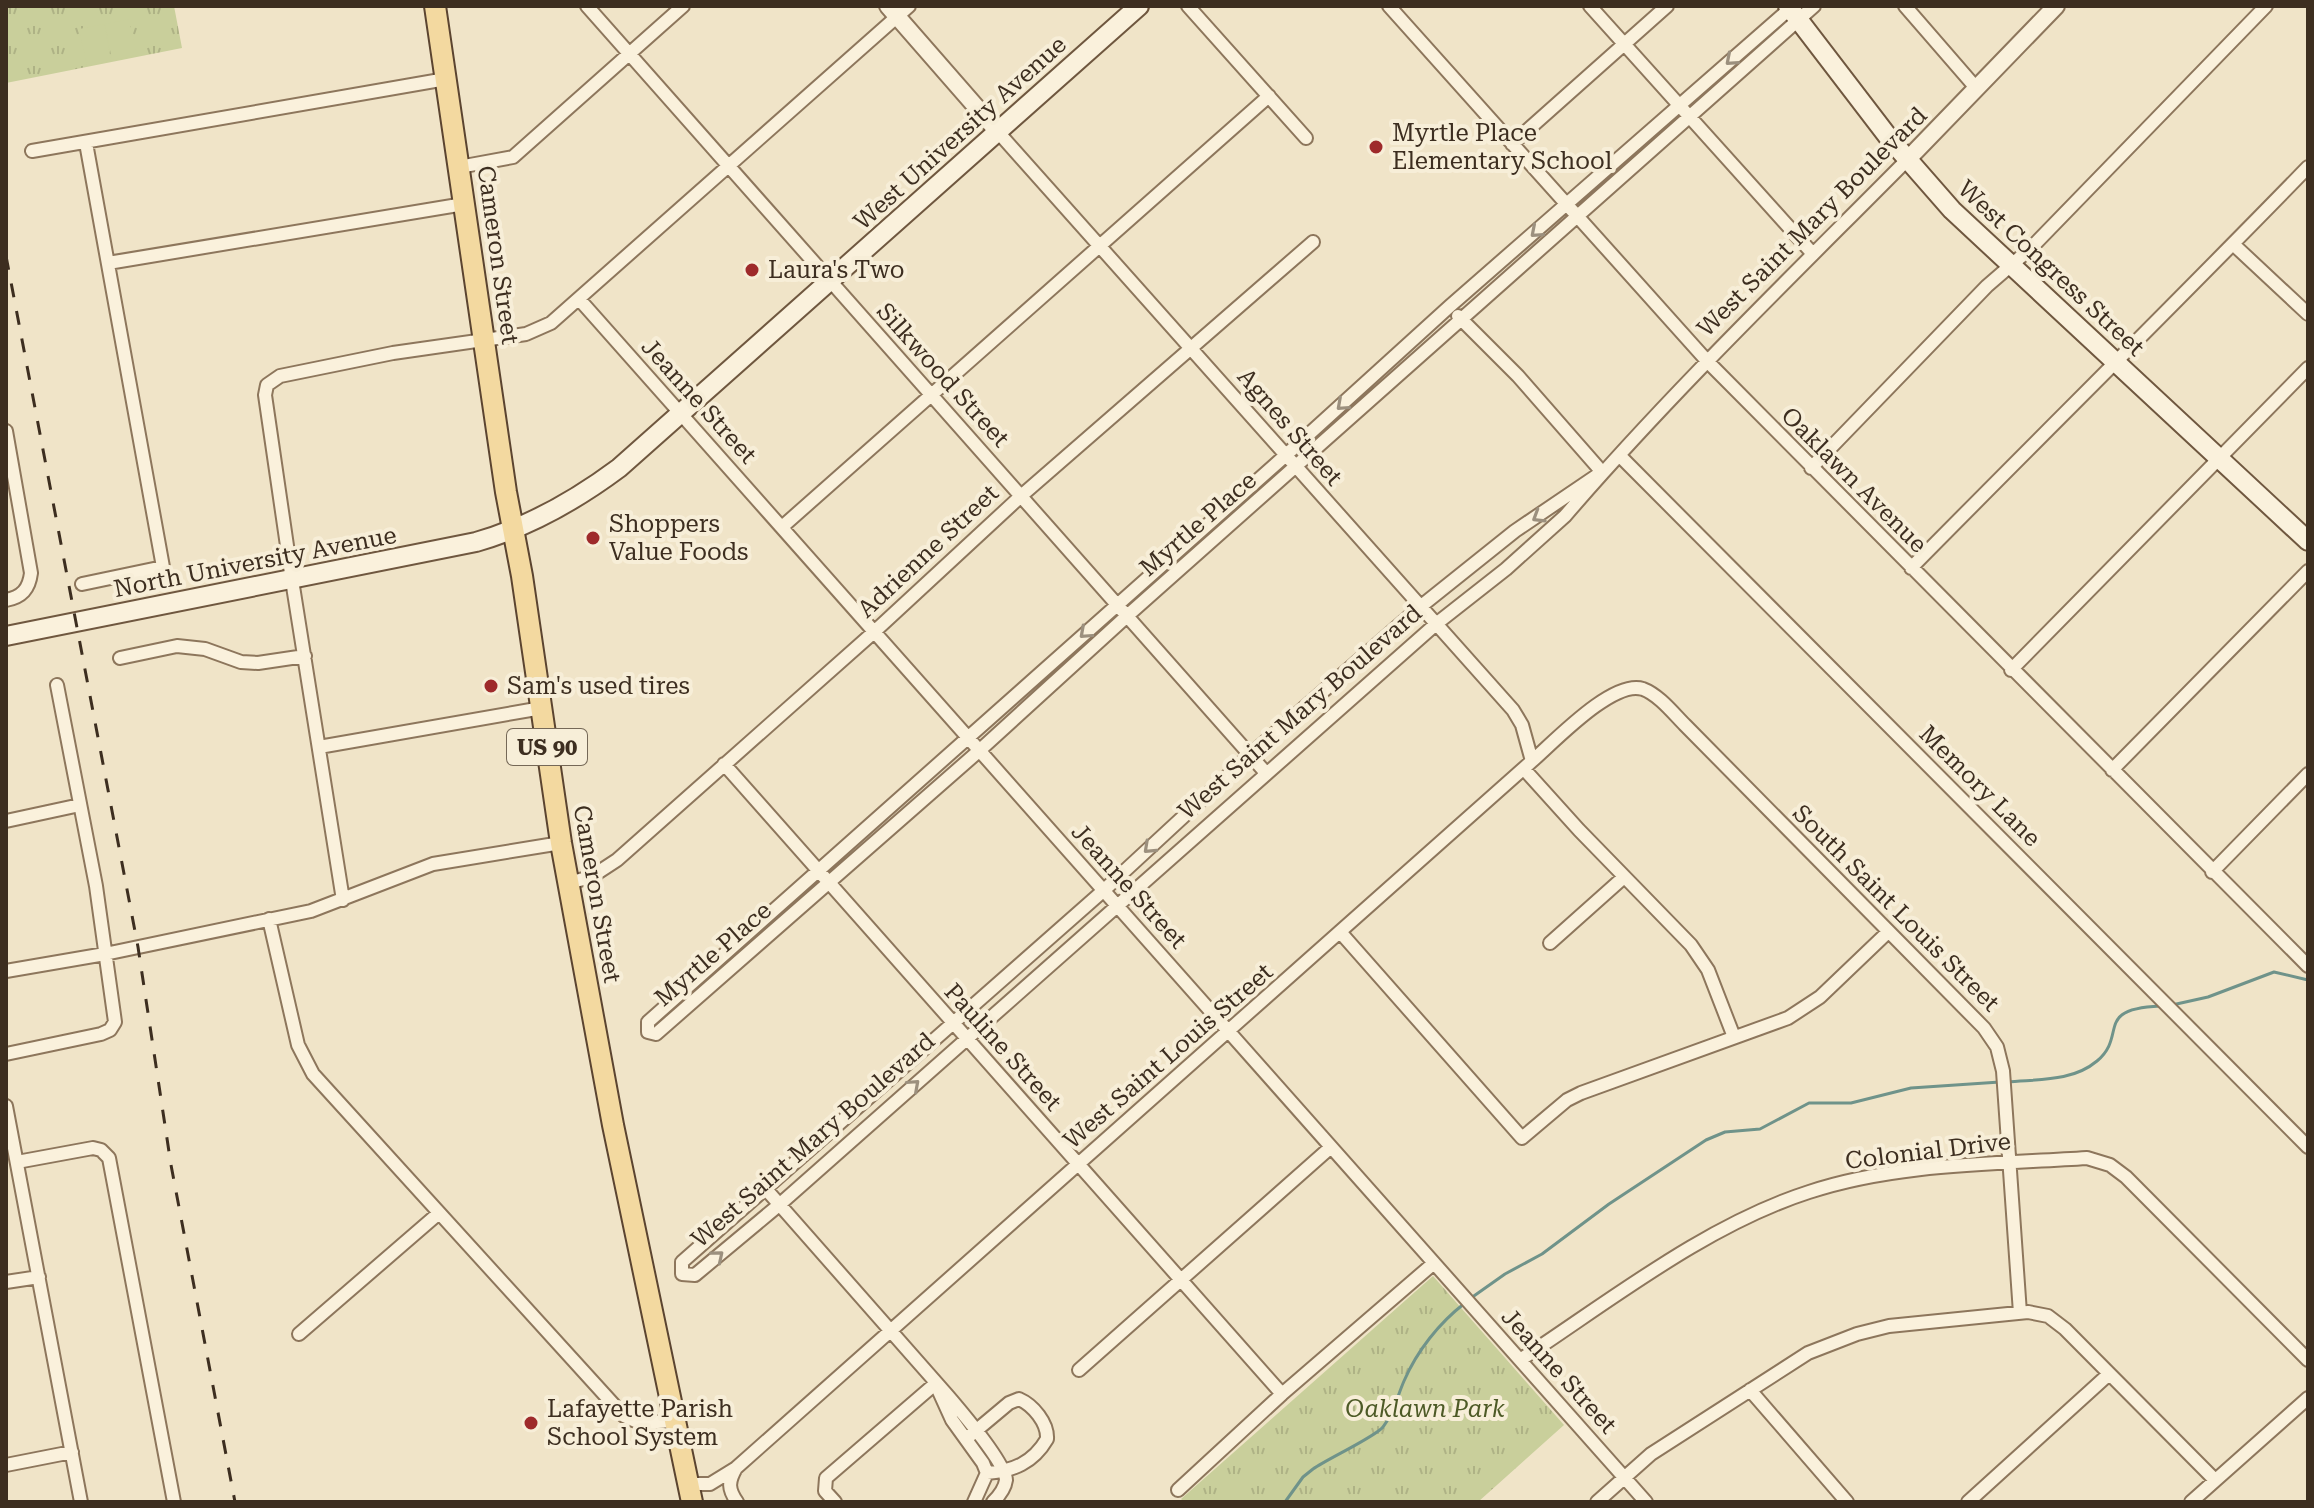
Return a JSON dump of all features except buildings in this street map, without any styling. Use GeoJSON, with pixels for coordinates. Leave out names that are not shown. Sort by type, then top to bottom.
{"type":"FeatureCollection","features":[{"type":"Feature","properties":{"kind":"main road","name":"Cameron Street"},"geometry":{"type":"LineString","coordinates":[[435,6],[483,340],[542,708],[549,775],[610,1110],[690,1493]]}},
{"type":"Feature","properties":{"kind":"main road","name":"West University Avenue"},"geometry":{"type":"LineString","coordinates":[[512,530],[560,507],[604,479],[1139,6]]}},
{"type":"Feature","properties":{"kind":"main road","name":"West Congress Street"},"geometry":{"type":"LineString","coordinates":[[1792,10],[1907,160],[1952,210],[2308,541]]}},
{"type":"Feature","properties":{"kind":"main road","name":"North University Avenue"},"geometry":{"type":"LineString","coordinates":[[6,636],[476,542],[512,530]]}},
{"type":"Feature","properties":{"kind":"street","name":"Silkwood Street"},"geometry":{"type":"LineString","coordinates":[[587,6],[1266,773]]}},
{"type":"Feature","properties":{"kind":"street"},"geometry":{"type":"LineString","coordinates":[[459,167],[513,157],[683,6]]}},
{"type":"Feature","properties":{"kind":"street"},"geometry":{"type":"LineString","coordinates":[[1188,6],[1306,138]]}},
{"type":"Feature","properties":{"kind":"street","name":"Oaklawn Avenue"},"geometry":{"type":"LineString","coordinates":[[1389,6],[1708,362],[2011,670],[2308,965]]}},
{"type":"Feature","properties":{"kind":"street"},"geometry":{"type":"LineString","coordinates":[[1590,6],[1813,254]]}},
{"type":"Feature","properties":{"kind":"street"},"geometry":{"type":"LineString","coordinates":[[1512,144],[1667,6]]}},
{"type":"Feature","properties":{"kind":"street","name":"Myrtle Place"},"geometry":{"type":"LineString","coordinates":[[1792,10],[1690,117],[980,750],[656,1034],[648,1032],[648,1022],[1450,306],[1792,10],[1814,6]]}},
{"type":"Feature","properties":{"kind":"street"},"geometry":{"type":"LineString","coordinates":[[1905,6],[1977,89]]}},
{"type":"Feature","properties":{"kind":"street","name":"West Saint Mary Boulevard"},"geometry":{"type":"LineString","coordinates":[[1602,472],[1565,516],[1506,569],[1436,624],[779,1205],[695,1275],[682,1274],[682,1262],[764,1187],[1103,891],[1250,755],[1420,607],[1515,531],[1602,472],[1620,456],[2056,6]]}},
{"type":"Feature","properties":{"kind":"street"},"geometry":{"type":"LineString","coordinates":[[1811,468],[2266,6]]}},
{"type":"Feature","properties":{"kind":"street"},"geometry":{"type":"LineString","coordinates":[[343,900],[292,580],[265,395],[267,385],[280,376],[393,353],[540,330],[729,166],[898,9],[998,132]]}},
{"type":"Feature","properties":{"kind":"street"},"geometry":{"type":"LineString","coordinates":[[32,151],[446,79]]}},
{"type":"Feature","properties":{"kind":"street"},"geometry":{"type":"LineString","coordinates":[[782,527],[1269,96]]}},
{"type":"Feature","properties":{"kind":"street","name":"Agnes Street"},"geometry":{"type":"LineString","coordinates":[[998,132],[1513,710],[1522,725],[1528,765],[1624,877],[1703,962],[1734,1037]]}},
{"type":"Feature","properties":{"kind":"street"},"geometry":{"type":"LineString","coordinates":[[82,584],[163,567],[86,143]]}},
{"type":"Feature","properties":{"kind":"street"},"geometry":{"type":"LineString","coordinates":[[1911,568],[2308,167]]}},
{"type":"Feature","properties":{"kind":"street"},"geometry":{"type":"LineString","coordinates":[[108,263],[464,204]]}},
{"type":"Feature","properties":{"kind":"street","name":"Adrienne Street"},"geometry":{"type":"LineString","coordinates":[[568,883],[591,877],[617,860],[874,632],[1021,496],[1313,242]]}},
{"type":"Feature","properties":{"kind":"street"},"geometry":{"type":"LineString","coordinates":[[2233,244],[2308,314]]}},
{"type":"Feature","properties":{"kind":"street","name":"Jeanne Street"},"geometry":{"type":"LineString","coordinates":[[579,299],[1646,1502]]}},
{"type":"Feature","properties":{"kind":"street"},"geometry":{"type":"LineString","coordinates":[[1450,306],[1518,376],[1602,472]]}},
{"type":"Feature","properties":{"kind":"street"},"geometry":{"type":"LineString","coordinates":[[2011,670],[2308,368]]}},
{"type":"Feature","properties":{"kind":"street"},"geometry":{"type":"LineString","coordinates":[[6,431],[31,573],[26,590],[6,600]]}},
{"type":"Feature","properties":{"kind":"street","name":"Memory Lane"},"geometry":{"type":"LineString","coordinates":[[1620,456],[2308,1147]]}},
{"type":"Feature","properties":{"kind":"street"},"geometry":{"type":"LineString","coordinates":[[2112,770],[2308,571]]}},
{"type":"Feature","properties":{"kind":"street"},"geometry":{"type":"LineString","coordinates":[[120,658],[177,646],[205,649],[241,662],[258,663],[305,656]]}},
{"type":"Feature","properties":{"kind":"street"},"geometry":{"type":"LineString","coordinates":[[6,1054],[101,1034],[114,1027],[116,1013],[96,886],[57,685]]}},
{"type":"Feature","properties":{"kind":"street","name":"West Saint Louis Street"},"geometry":{"type":"LineString","coordinates":[[690,1493],[736,1468],[1528,765],[1601,702],[1614,693],[1635,687]]}},
{"type":"Feature","properties":{"kind":"street","name":"South Saint Louis Street"},"geometry":{"type":"LineString","coordinates":[[1635,687],[1656,697],[1984,1028],[1994,1042],[2003,1071],[2020,1313]]}},
{"type":"Feature","properties":{"kind":"street"},"geometry":{"type":"LineString","coordinates":[[319,747],[542,708]]}},
{"type":"Feature","properties":{"kind":"street","name":"Pauline Street"},"geometry":{"type":"LineString","coordinates":[[724,764],[1282,1394]]}},
{"type":"Feature","properties":{"kind":"street"},"geometry":{"type":"LineString","coordinates":[[2212,872],[2308,774]]}},
{"type":"Feature","properties":{"kind":"street"},"geometry":{"type":"LineString","coordinates":[[6,821],[80,805]]}},
{"type":"Feature","properties":{"kind":"street"},"geometry":{"type":"LineString","coordinates":[[6,971],[105,954],[311,911],[433,864],[561,843]]}},
{"type":"Feature","properties":{"kind":"street"},"geometry":{"type":"LineString","coordinates":[[1550,943],[1624,877]]}},
{"type":"Feature","properties":{"kind":"street"},"geometry":{"type":"LineString","coordinates":[[269,919],[298,1045],[307,1064],[624,1416],[640,1423],[675,1421]]}},
{"type":"Feature","properties":{"kind":"street"},"geometry":{"type":"LineString","coordinates":[[1341,933],[1522,1138],[1567,1100],[1581,1093],[1788,1018],[1806,1008],[1888,932]]}},
{"type":"Feature","properties":{"kind":"street"},"geometry":{"type":"LineString","coordinates":[[6,1106],[81,1502]]}},
{"type":"Feature","properties":{"kind":"street"},"geometry":{"type":"LineString","coordinates":[[1079,1370],[1331,1147]]}},
{"type":"Feature","properties":{"kind":"street"},"geometry":{"type":"LineString","coordinates":[[17,1162],[93,1148],[101,1150],[110,1162],[174,1502]]}},
{"type":"Feature","properties":{"kind":"street","name":"Colonial Drive"},"geometry":{"type":"LineString","coordinates":[[1520,1360],[1696,1245],[1781,1201],[1838,1183],[1887,1174],[2087,1158],[2110,1165],[2126,1177],[2308,1360]]}},
{"type":"Feature","properties":{"kind":"street"},"geometry":{"type":"LineString","coordinates":[[764,1187],[891,1331],[935,1384],[971,1435],[1004,1472],[1005,1485],[993,1502]]}},
{"type":"Feature","properties":{"kind":"street"},"geometry":{"type":"LineString","coordinates":[[299,1334],[439,1213]]}},
{"type":"Feature","properties":{"kind":"street"},"geometry":{"type":"LineString","coordinates":[[1178,1490],[1282,1394],[1434,1263]]}},
{"type":"Feature","properties":{"kind":"street"},"geometry":{"type":"LineString","coordinates":[[6,1282],[39,1277]]}},
{"type":"Feature","properties":{"kind":"street"},"geometry":{"type":"LineString","coordinates":[[1597,1502],[1666,1443],[1808,1353],[1857,1334],[1912,1322],[2020,1313],[2041,1314],[2057,1322],[2215,1480]]}},
{"type":"Feature","properties":{"kind":"street"},"geometry":{"type":"LineString","coordinates":[[1968,1502],[2109,1374]]}},
{"type":"Feature","properties":{"kind":"street"},"geometry":{"type":"LineString","coordinates":[[835,1502],[825,1491],[826,1478],[935,1384]]}},
{"type":"Feature","properties":{"kind":"street"},"geometry":{"type":"LineString","coordinates":[[1750,1390],[1847,1502]]}},
{"type":"Feature","properties":{"kind":"street"},"geometry":{"type":"LineString","coordinates":[[2191,1502],[2308,1398]]}},
{"type":"Feature","properties":{"kind":"street"},"geometry":{"type":"LineString","coordinates":[[971,1435],[1009,1403],[1019,1399],[1044,1422],[1047,1439],[1042,1447],[1019,1467],[987,1473]]}},
{"type":"Feature","properties":{"kind":"street"},"geometry":{"type":"LineString","coordinates":[[971,1435],[987,1473],[974,1502]]}},
{"type":"Feature","properties":{"kind":"street"},"geometry":{"type":"LineString","coordinates":[[6,1465],[72,1452]]}},
{"type":"Feature","properties":{"kind":"street"},"geometry":{"type":"LineString","coordinates":[[736,1468],[729,1483],[731,1494],[737,1502]]}},
{"type":"Feature","properties":{"kind":"green space"},"geometry":{"type":"Polygon","coordinates":[[[6,6],[174,6],[182,48],[6,83],[6,6]]]}},
{"type":"Feature","properties":{"kind":"green space"},"geometry":{"type":"Polygon","coordinates":[[[129,19],[137,55],[112,60],[105,24],[129,19]]]}},
{"type":"Feature","properties":{"kind":"green space"},"geometry":{"type":"Polygon","coordinates":[[[104,24],[111,60],[87,66],[79,29],[104,24]]]}},
{"type":"Feature","properties":{"kind":"green space","name":"Oaklawn Park"},"geometry":{"type":"Polygon","coordinates":[[[1433,1276],[1564,1425],[1478,1502],[1184,1502],[1181,1499],[1433,1276]]]}},
{"type":"Feature","properties":{"kind":"waterway"},"geometry":{"type":"LineString","coordinates":[[2172,1005],[2208,997],[2274,972],[2308,980]]}},
{"type":"Feature","properties":{"kind":"waterway"},"geometry":{"type":"LineString","coordinates":[[2007,1082],[2077,1073],[2097,1061],[2106,1051],[2115,1025],[2126,1012],[2160,1006]]}},
{"type":"Feature","properties":{"kind":"waterway"},"geometry":{"type":"LineString","coordinates":[[1471,1298],[1505,1274],[1542,1254],[1609,1204],[1706,1140],[1725,1132],[1760,1129],[1809,1103],[1851,1103],[1911,1088],[2000,1082]]}},
{"type":"Feature","properties":{"kind":"waterway"},"geometry":{"type":"LineString","coordinates":[[1285,1502],[1303,1477],[1313,1469],[1383,1427],[1422,1348],[1446,1319],[1465,1303]]}},
{"type":"Feature","properties":{"kind":"railway"},"geometry":{"type":"LineString","coordinates":[[6,256],[138,947],[171,1165],[235,1502]]}},
{"type":"Feature","properties":{"kind":"place","name":"Myrtle Place Elementary School"},"geometry":{"type":"Point","coordinates":[1376,147]}},
{"type":"Feature","properties":{"kind":"place","name":"Laura's Two"},"geometry":{"type":"Point","coordinates":[752,270]}},
{"type":"Feature","properties":{"kind":"place","name":"Shoppers Value Foods"},"geometry":{"type":"Point","coordinates":[593,538]}},
{"type":"Feature","properties":{"kind":"place","name":"Sam's used tires"},"geometry":{"type":"Point","coordinates":[491,686]}},
{"type":"Feature","properties":{"kind":"place","name":"Lafayette Parish School System"},"geometry":{"type":"Point","coordinates":[531,1423]}}]}
